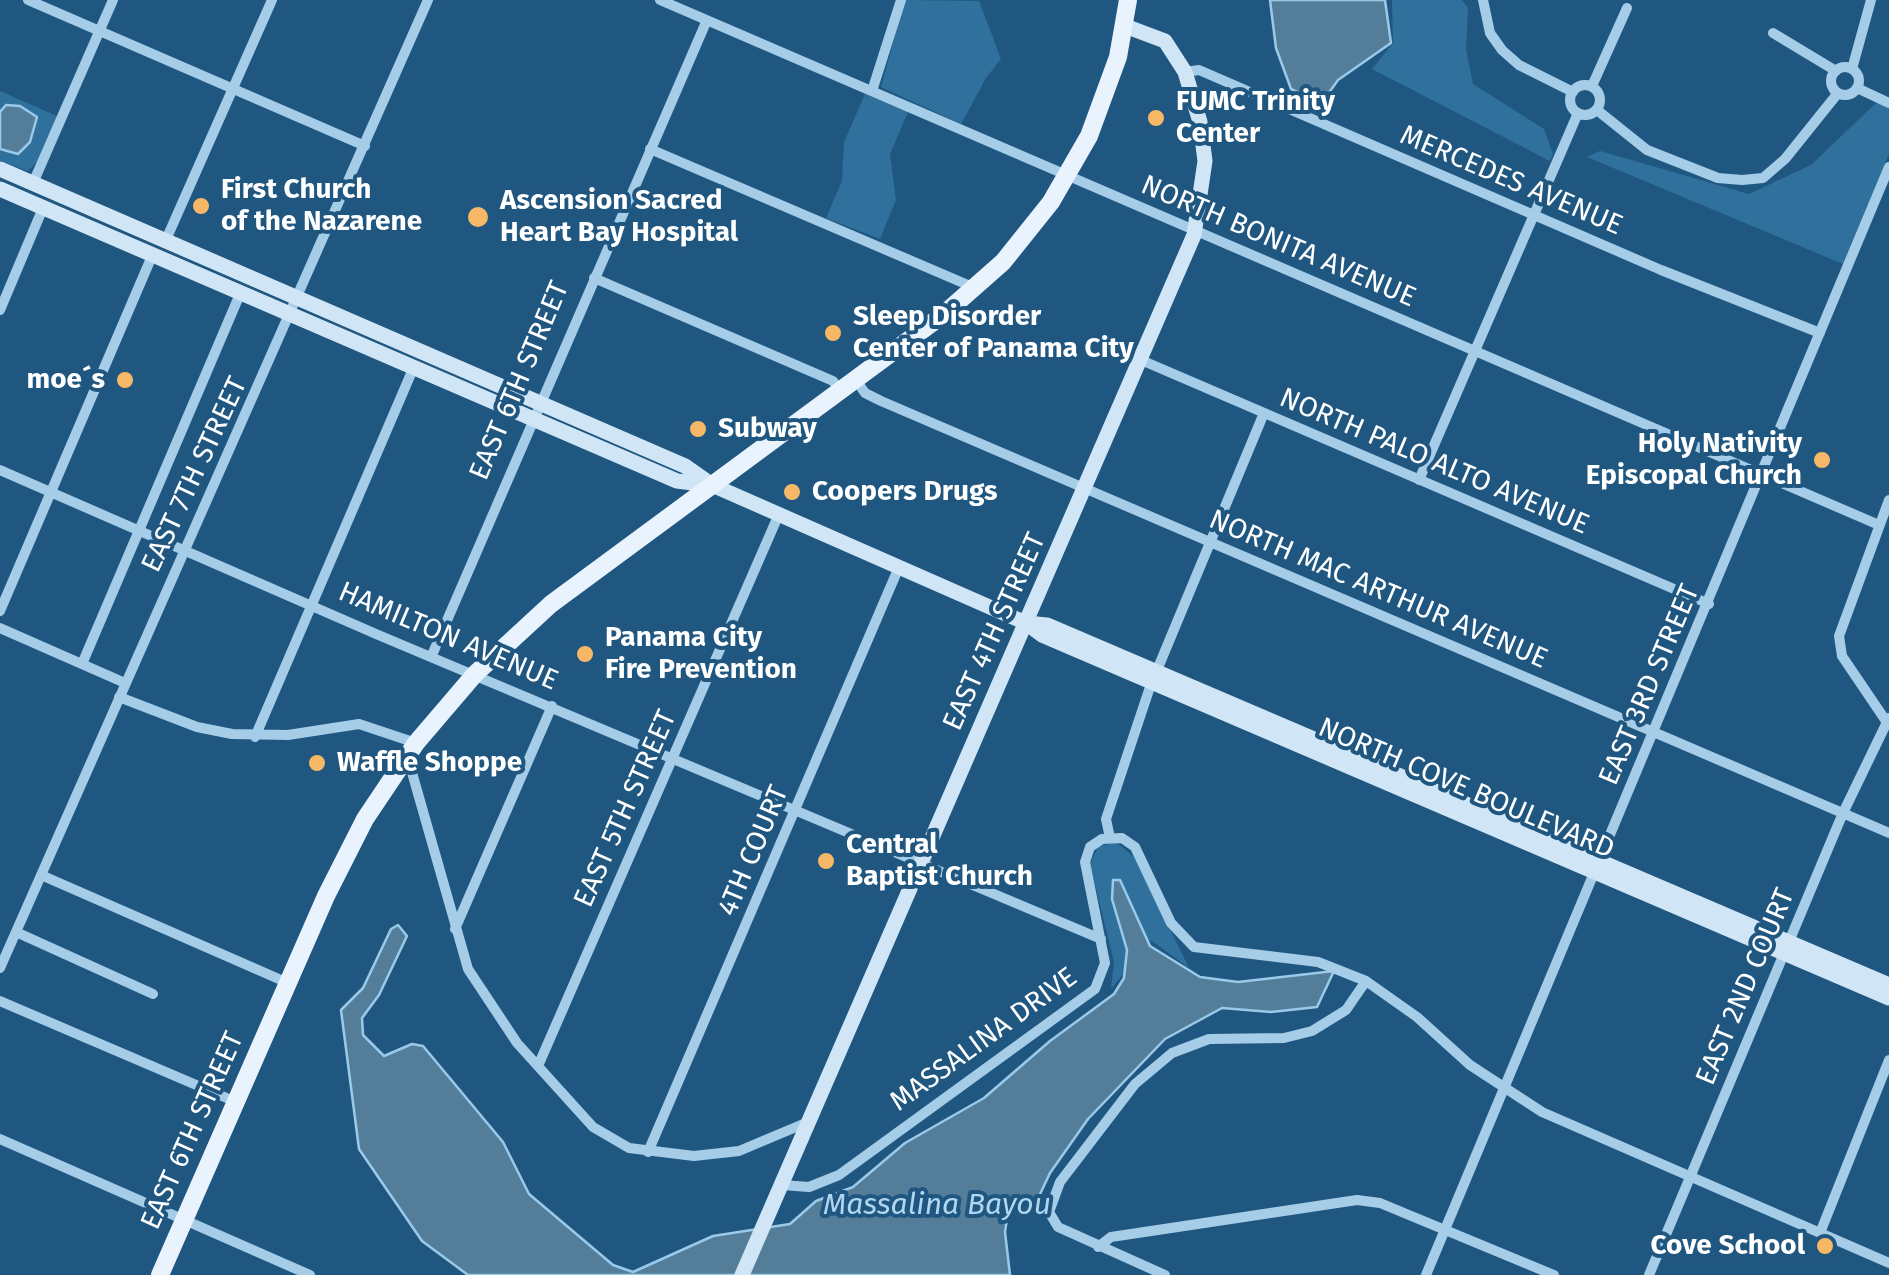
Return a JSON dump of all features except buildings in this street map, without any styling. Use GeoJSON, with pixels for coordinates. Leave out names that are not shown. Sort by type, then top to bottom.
{"type":"FeatureCollection","features":[{"type":"Feature","properties":{"kind":"main road","name":"EAST 6TH STREET"},"geometry":{"type":"LineString","coordinates":[[160,1275],[354,840],[412,749],[475,674],[552,604],[976,288],[1028,234],[1068,176],[1102,104],[1125,26],[1128,0]]}},
{"type":"Feature","properties":{"kind":"street"},"geometry":{"type":"LineString","coordinates":[[28,0],[365,146]]}},
{"type":"Feature","properties":{"kind":"street"},"geometry":{"type":"LineString","coordinates":[[0,181],[25,187],[33,184],[114,0]]}},
{"type":"Feature","properties":{"kind":"street"},"geometry":{"type":"LineString","coordinates":[[166,242],[272,0]]}},
{"type":"Feature","properties":{"kind":"street","name":"EAST 7TH STREET"},"geometry":{"type":"LineString","coordinates":[[0,968],[292,316],[428,0]]}},
{"type":"Feature","properties":{"kind":"street","name":"NORTH BONITA AVENUE"},"geometry":{"type":"LineString","coordinates":[[660,0],[1879,525]]}},
{"type":"Feature","properties":{"kind":"street"},"geometry":{"type":"LineString","coordinates":[[872,91],[901,0]]}},
{"type":"Feature","properties":{"kind":"street"},"geometry":{"type":"LineString","coordinates":[[1482,0],[1490,33],[1502,50],[1520,66],[1573,92]]}},
{"type":"Feature","properties":{"kind":"street"},"geometry":{"type":"LineString","coordinates":[[1852,69],[1871,0]]}},
{"type":"Feature","properties":{"kind":"street"},"geometry":{"type":"LineString","coordinates":[[1592,86],[1628,8]]}},
{"type":"Feature","properties":{"kind":"street","name":"EAST 6TH STREET"},"geometry":{"type":"LineString","coordinates":[[432,655],[707,20]]}},
{"type":"Feature","properties":{"kind":"street","name":"EAST 4TH STREET"},"geometry":{"type":"LineString","coordinates":[[742,1275],[1196,230],[1204,156],[1185,72],[1165,41],[1125,26]]}},
{"type":"Feature","properties":{"kind":"street"},"geometry":{"type":"LineString","coordinates":[[1773,33],[1836,71],[1852,69]]}},
{"type":"Feature","properties":{"kind":"street"},"geometry":{"type":"LineString","coordinates":[[1838,93],[1851,94],[1858,88],[1860,80],[1852,69]]}},
{"type":"Feature","properties":{"kind":"street","name":"MERCEDES AVENUE"},"geometry":{"type":"LineString","coordinates":[[1185,72],[1200,70],[1531,214],[1820,333]]}},
{"type":"Feature","properties":{"kind":"street"},"geometry":{"type":"LineString","coordinates":[[1836,71],[1831,82],[1838,93]]}},
{"type":"Feature","properties":{"kind":"street"},"geometry":{"type":"LineString","coordinates":[[1583,85],[1592,86],[1601,98],[1597,110],[1585,116],[1578,114],[1570,103],[1573,92],[1583,85]]}},
{"type":"Feature","properties":{"kind":"street"},"geometry":{"type":"LineString","coordinates":[[1858,88],[1889,103]]}},
{"type":"Feature","properties":{"kind":"street"},"geometry":{"type":"LineString","coordinates":[[1597,110],[1647,150],[1718,178],[1742,180],[1762,178],[1785,160],[1838,93]]}},
{"type":"Feature","properties":{"kind":"street"},"geometry":{"type":"LineString","coordinates":[[1420,480],[1531,214],[1578,114]]}},
{"type":"Feature","properties":{"kind":"street"},"geometry":{"type":"LineString","coordinates":[[650,149],[976,288]]}},
{"type":"Feature","properties":{"kind":"street","name":"EAST 3RD STREET"},"geometry":{"type":"LineString","coordinates":[[1426,1275],[1820,333],[1884,192],[1889,167]]}},
{"type":"Feature","properties":{"kind":"street","name":"NORTH COVE BOULEVARD"},"geometry":{"type":"LineString","coordinates":[[0,169],[685,466],[712,485],[1026,623],[1042,635],[1155,677],[1787,947],[1889,984]]}},
{"type":"Feature","properties":{"kind":"street","name":"NORTH COVE BOULEVARD"},"geometry":{"type":"LineString","coordinates":[[0,189],[678,481],[712,485]]}},
{"type":"Feature","properties":{"kind":"street"},"geometry":{"type":"LineString","coordinates":[[0,310],[43,208],[67,207],[104,222],[126,224]]}},
{"type":"Feature","properties":{"kind":"street"},"geometry":{"type":"LineString","coordinates":[[0,611],[152,256],[162,253],[214,263]]}},
{"type":"Feature","properties":{"kind":"street","name":"NORTH MAC ARTHUR AVENUE"},"geometry":{"type":"LineString","coordinates":[[594,278],[1889,833]]}},
{"type":"Feature","properties":{"kind":"street"},"geometry":{"type":"LineString","coordinates":[[82,664],[240,294]]}},
{"type":"Feature","properties":{"kind":"street","name":"NORTH PALO ALTO AVENUE"},"geometry":{"type":"LineString","coordinates":[[1141,360],[1709,604]]}},
{"type":"Feature","properties":{"kind":"street"},"geometry":{"type":"LineString","coordinates":[[254,737],[413,369]]}},
{"type":"Feature","properties":{"kind":"street"},"geometry":{"type":"LineString","coordinates":[[1264,414],[1155,677],[1106,819],[1110,838],[1122,838],[1135,848],[1170,922],[1194,947],[1318,962],[1366,982],[1417,1017],[1504,1090],[1576,1128],[1889,1263]]}},
{"type":"Feature","properties":{"kind":"street","name":"HAMILTON AVENUE"},"geometry":{"type":"LineString","coordinates":[[0,470],[1101,940]]}},
{"type":"Feature","properties":{"kind":"street"},"geometry":{"type":"LineString","coordinates":[[1887,719],[1842,656],[1839,636],[1889,500]]}},
{"type":"Feature","properties":{"kind":"street","name":"EAST 5TH STREET"},"geometry":{"type":"LineString","coordinates":[[538,1066],[779,514]]}},
{"type":"Feature","properties":{"kind":"street","name":"4TH COURT"},"geometry":{"type":"LineString","coordinates":[[648,1152],[899,567]]}},
{"type":"Feature","properties":{"kind":"street"},"geometry":{"type":"LineString","coordinates":[[0,628],[125,683]]}},
{"type":"Feature","properties":{"kind":"street"},"geometry":{"type":"LineString","coordinates":[[119,697],[197,726],[254,737],[359,724],[412,749],[463,959],[485,1000],[538,1066],[603,1136],[648,1152],[694,1156],[734,1152],[809,1122]]}},
{"type":"Feature","properties":{"kind":"street"},"geometry":{"type":"LineString","coordinates":[[454,930],[552,706]]}},
{"type":"Feature","properties":{"kind":"street","name":"EAST 2ND COURT"},"geometry":{"type":"LineString","coordinates":[[1650,1275],[1843,813],[1887,719]]}},
{"type":"Feature","properties":{"kind":"street","name":"MASSALINA DRIVE"},"geometry":{"type":"LineString","coordinates":[[782,1185],[809,1187],[839,1174],[1084,1000],[1103,976],[1101,940],[1085,862],[1090,846],[1110,838]]}},
{"type":"Feature","properties":{"kind":"street"},"geometry":{"type":"LineString","coordinates":[[41,876],[288,983]]}},
{"type":"Feature","properties":{"kind":"street"},"geometry":{"type":"LineString","coordinates":[[16,932],[153,994]]}},
{"type":"Feature","properties":{"kind":"street","name":"NORTH COVE BOULEVARD"},"geometry":{"type":"LineString","coordinates":[[1787,947],[1889,998]]}},
{"type":"Feature","properties":{"kind":"street"},"geometry":{"type":"LineString","coordinates":[[1165,1275],[1058,1228],[1049,1212],[1053,1194],[1136,1084],[1183,1046],[1221,1038],[1284,1038],[1324,1026],[1346,1010],[1366,982]]}},
{"type":"Feature","properties":{"kind":"street"},"geometry":{"type":"LineString","coordinates":[[0,1001],[236,1102]]}},
{"type":"Feature","properties":{"kind":"street"},"geometry":{"type":"LineString","coordinates":[[1820,1233],[1889,1060]]}},
{"type":"Feature","properties":{"kind":"street"},"geometry":{"type":"LineString","coordinates":[[0,1140],[310,1275]]}},
{"type":"Feature","properties":{"kind":"street"},"geometry":{"type":"LineString","coordinates":[[1098,1247],[1110,1237],[1357,1200],[1380,1203],[1554,1275]]}},
{"type":"Feature","properties":{"kind":"shaded area"},"geometry":{"type":"Polygon","coordinates":[[[905,0],[979,1],[1001,59],[961,124],[881,87],[905,0]]]}},
{"type":"Feature","properties":{"kind":"shaded area"},"geometry":{"type":"Polygon","coordinates":[[[1392,0],[1462,0],[1468,8],[1466,50],[1473,84],[1544,129],[1553,154],[1550,161],[1372,69],[1393,43],[1392,0]]]}},
{"type":"Feature","properties":{"kind":"shaded area"},"geometry":{"type":"Polygon","coordinates":[[[0,91],[57,116],[36,163],[28,171],[0,161],[0,91]]]}},
{"type":"Feature","properties":{"kind":"shaded area"},"geometry":{"type":"Polygon","coordinates":[[[865,94],[908,112],[890,154],[896,200],[880,239],[826,218],[842,181],[844,142],[865,94]]]}},
{"type":"Feature","properties":{"kind":"shaded area"},"geometry":{"type":"Polygon","coordinates":[[[1877,102],[1889,108],[1889,154],[1843,264],[1587,157],[1600,151],[1749,194],[1811,165],[1877,102]]]}},
{"type":"Feature","properties":{"kind":"shaded area"},"geometry":{"type":"Polygon","coordinates":[[[1116,842],[1135,858],[1189,968],[1152,941],[1142,940],[1131,965],[1111,989],[1114,962],[1090,864],[1098,847],[1116,842]]]}},
{"type":"Feature","properties":{"kind":"water"},"geometry":{"type":"Polygon","coordinates":[[[1270,0],[1385,0],[1391,43],[1338,80],[1328,94],[1308,97],[1291,89],[1276,48],[1270,0]]]}},
{"type":"Feature","properties":{"kind":"water"},"geometry":{"type":"Polygon","coordinates":[[[6,105],[20,106],[37,117],[30,142],[18,154],[0,149],[0,112],[6,105]]]}},
{"type":"Feature","properties":{"kind":"water","name":"Massalina Bayou"},"geometry":{"type":"Polygon","coordinates":[[[1113,880],[1120,880],[1150,946],[1200,977],[1238,982],[1334,971],[1317,1007],[1271,1012],[1222,1008],[1165,1039],[1088,1119],[1050,1173],[1032,1211],[1009,1206],[1005,1232],[1010,1275],[468,1275],[422,1241],[359,1149],[341,1010],[363,988],[391,929],[398,925],[407,936],[379,995],[362,1018],[363,1035],[384,1056],[412,1044],[423,1046],[503,1142],[529,1194],[613,1265],[633,1272],[713,1236],[790,1224],[816,1201],[853,1187],[905,1143],[984,1098],[1050,1041],[1114,994],[1124,978],[1127,950],[1112,899],[1113,880]]]}},
{"type":"Feature","properties":{"kind":"place","name":"FUMC Trinity Center"},"geometry":{"type":"Point","coordinates":[1156,118]}},
{"type":"Feature","properties":{"kind":"place","name":"First Church of the Nazarene"},"geometry":{"type":"Point","coordinates":[201,206]}},
{"type":"Feature","properties":{"kind":"place","name":"Ascension Sacred Heart Bay Hospital"},"geometry":{"type":"Point","coordinates":[478,217]}},
{"type":"Feature","properties":{"kind":"place","name":"Sleep Disorder Center of Panama City"},"geometry":{"type":"Point","coordinates":[833,333]}},
{"type":"Feature","properties":{"kind":"place","name":"moe´s"},"geometry":{"type":"Point","coordinates":[125,380]}},
{"type":"Feature","properties":{"kind":"place","name":"Subway"},"geometry":{"type":"Point","coordinates":[698,429]}},
{"type":"Feature","properties":{"kind":"place","name":"Holy Nativity Episcopal Church"},"geometry":{"type":"Point","coordinates":[1822,460]}},
{"type":"Feature","properties":{"kind":"place","name":"Coopers Drugs"},"geometry":{"type":"Point","coordinates":[792,492]}},
{"type":"Feature","properties":{"kind":"place","name":"Panama City Fire Prevention"},"geometry":{"type":"Point","coordinates":[585,654]}},
{"type":"Feature","properties":{"kind":"place","name":"Waffle Shoppe"},"geometry":{"type":"Point","coordinates":[317,763]}},
{"type":"Feature","properties":{"kind":"place","name":"Central Baptist Church"},"geometry":{"type":"Point","coordinates":[826,861]}},
{"type":"Feature","properties":{"kind":"place","name":"Cove School"},"geometry":{"type":"Point","coordinates":[1825,1246]}}]}
